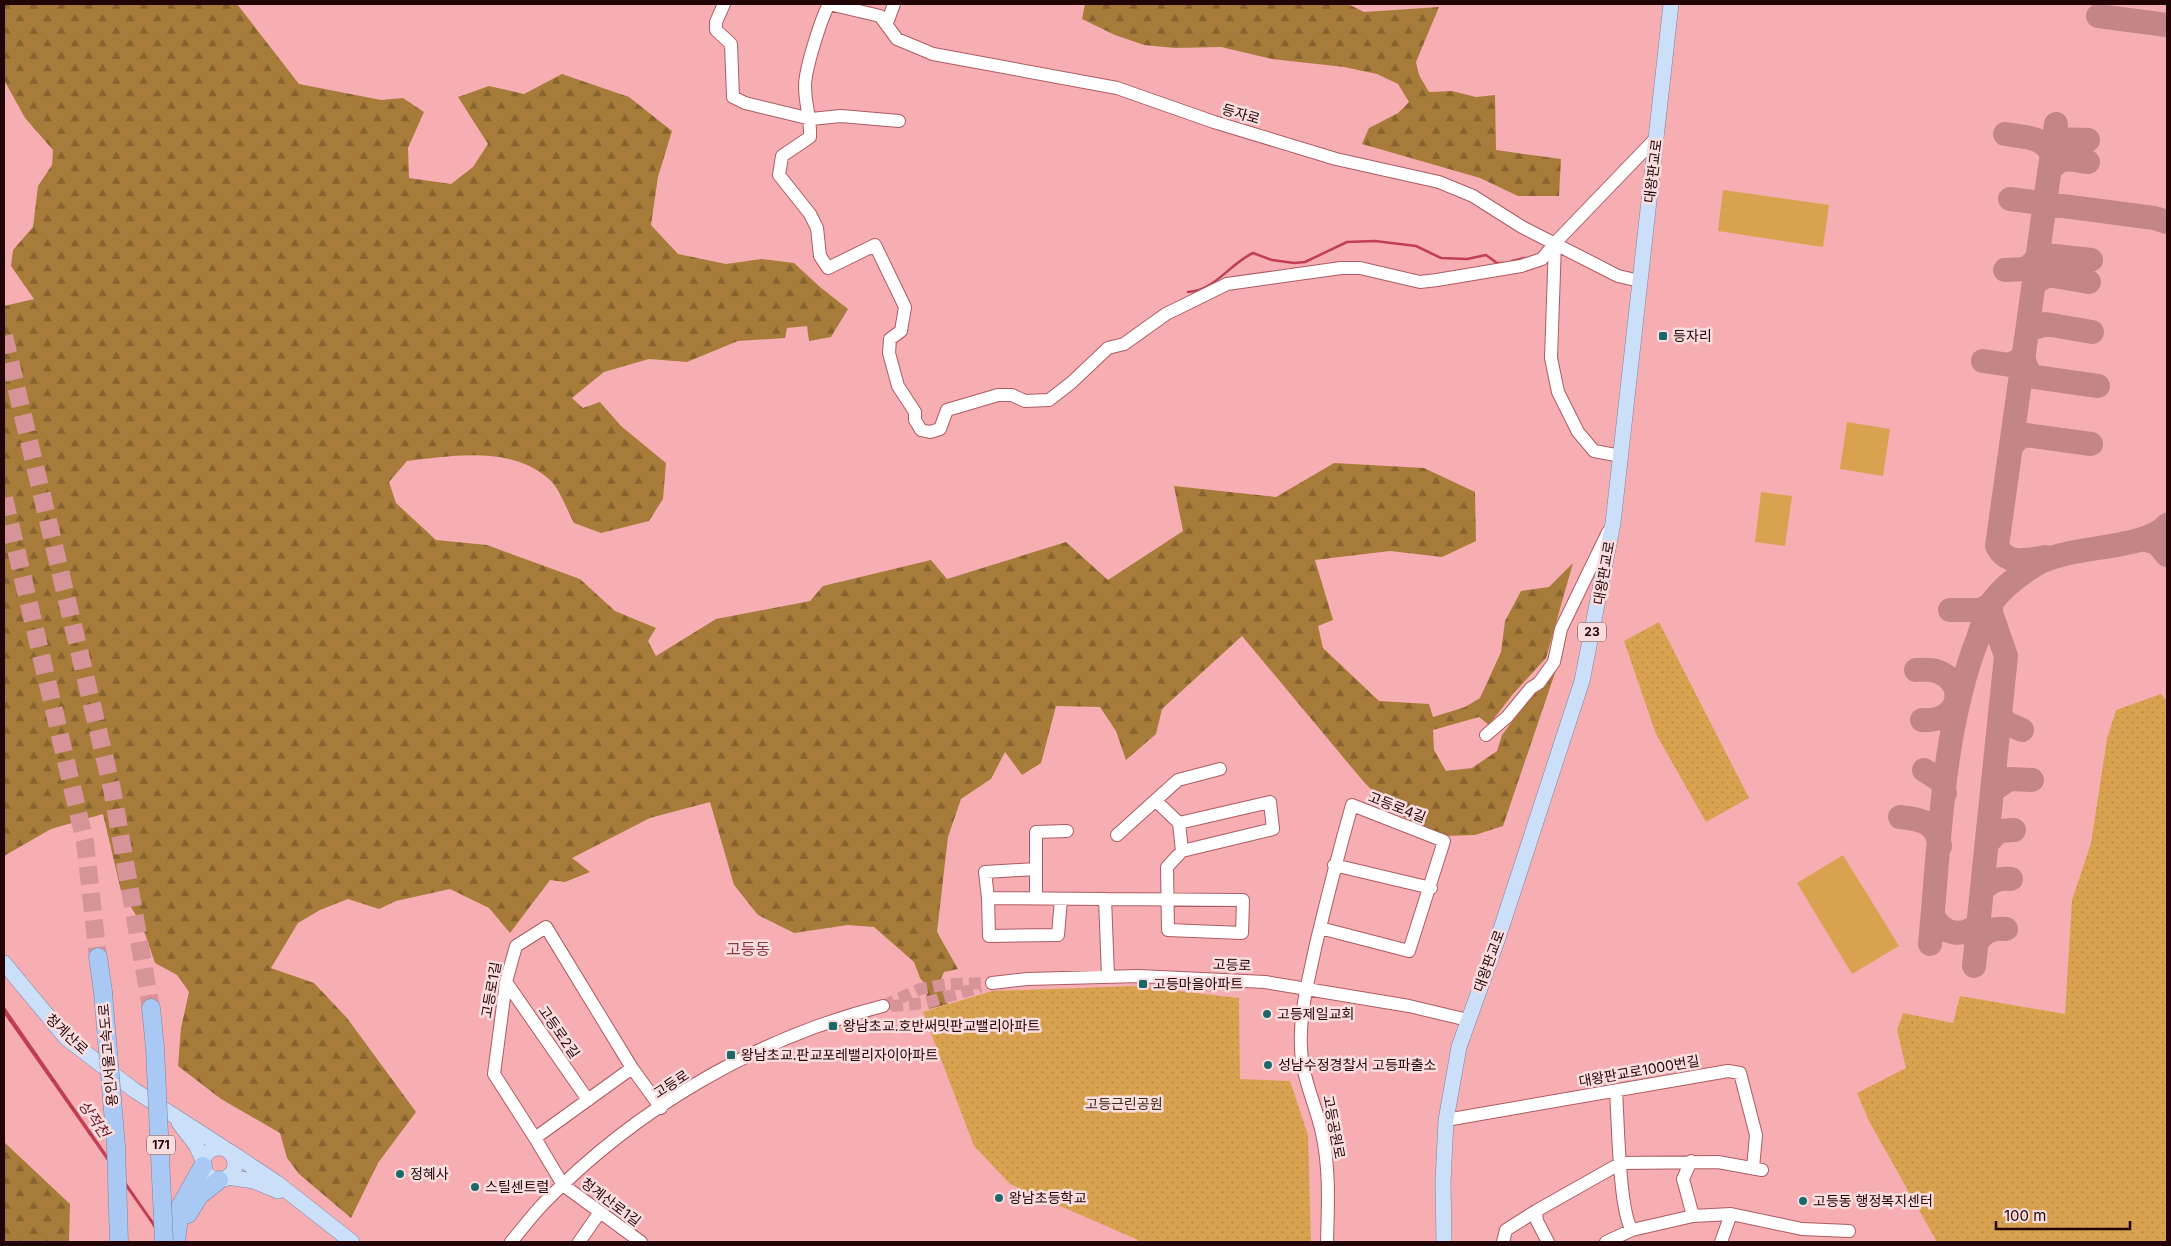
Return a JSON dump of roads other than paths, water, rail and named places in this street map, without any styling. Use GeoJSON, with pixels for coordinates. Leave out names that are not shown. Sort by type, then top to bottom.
{"type":"FeatureCollection","features":[{"type":"Feature","properties":{"kind":"highway","name":"용인서울고속도로"},"geometry":{"type":"LineString","coordinates":[[98,957],[103,992],[116,1146],[118,1242]]}},
{"type":"Feature","properties":{"kind":"highway","name":"171"},"geometry":{"type":"LineString","coordinates":[[150,1008],[155,1048],[164,1242]]}},
{"type":"Feature","properties":{"kind":"highway"},"geometry":{"type":"LineString","coordinates":[[176,1242],[180,1207],[203,1163]]}},
{"type":"Feature","properties":{"kind":"highway"},"geometry":{"type":"LineString","coordinates":[[185,1242],[188,1215],[192,1205],[206,1188],[223,1179]]}},
{"type":"Feature","properties":{"kind":"main road","name":"대왕판교로"},"geometry":{"type":"LineString","coordinates":[[1444,1242],[1446,1120],[1459,1047],[1498,938],[1582,681],[1613,523],[1671,4]]}},
{"type":"Feature","properties":{"kind":"main road","name":"청계산로"},"geometry":{"type":"LineString","coordinates":[[4,963],[66,1038],[121,1081],[277,1183],[352,1242]]}},
{"type":"Feature","properties":{"kind":"main road","name":"청계산로"},"geometry":{"type":"LineString","coordinates":[[166,1110],[184,1128],[203,1163]]}},
{"type":"Feature","properties":{"kind":"main road"},"geometry":{"type":"LineString","coordinates":[[219,1147],[227,1150],[235,1165],[223,1179],[208,1176],[203,1163],[209,1151],[219,1147]]}},
{"type":"Feature","properties":{"kind":"main road","name":"청계산로"},"geometry":{"type":"LineString","coordinates":[[223,1179],[254,1181],[297,1200]]}},
{"type":"Feature","properties":{"kind":"street"},"geometry":{"type":"LineString","coordinates":[[724,4],[716,22],[716,30],[731,44],[733,97],[745,103],[810,120],[841,116],[899,121]]}},
{"type":"Feature","properties":{"kind":"street"},"geometry":{"type":"LineString","coordinates":[[829,4],[823,16],[810,56],[805,85],[810,120],[810,137],[782,156],[779,175],[810,214],[817,228],[820,256],[828,268],[875,245],[906,307],[901,331],[890,339],[889,353],[898,386],[915,412],[915,420],[921,430],[930,432],[940,429],[947,410],[978,399],[998,395],[1012,395],[1025,402],[1049,400],[1071,383],[1108,348],[1124,344],[1166,314],[1226,284],[1341,268],[1360,268],[1420,282],[1521,266],[1542,259],[1657,136]]}},
{"type":"Feature","properties":{"kind":"street","name":"등자로"},"geometry":{"type":"LineString","coordinates":[[829,4],[880,16],[897,39],[934,54],[1117,88],[1214,122],[1336,159],[1439,182],[1473,196],[1522,227],[1618,276],[1640,281]]}},
{"type":"Feature","properties":{"kind":"street"},"geometry":{"type":"LineString","coordinates":[[887,23],[894,4]]}},
{"type":"Feature","properties":{"kind":"street"},"geometry":{"type":"LineString","coordinates":[[1555,243],[1551,358],[1558,392],[1578,432],[1594,451],[1621,456]]}},
{"type":"Feature","properties":{"kind":"street"},"geometry":{"type":"LineString","coordinates":[[1486,735],[1507,717],[1531,688],[1539,683],[1554,662],[1561,629],[1613,523]]}},
{"type":"Feature","properties":{"kind":"street"},"geometry":{"type":"LineString","coordinates":[[1117,835],[1178,780],[1220,769]]}},
{"type":"Feature","properties":{"kind":"street"},"geometry":{"type":"LineString","coordinates":[[1156,800],[1178,823],[1182,851]]}},
{"type":"Feature","properties":{"kind":"street"},"geometry":{"type":"LineString","coordinates":[[988,898],[1060,898],[1105,899],[1168,899],[1243,900],[1242,933],[1168,930],[1168,899],[1167,867],[1182,851],[1273,829],[1270,802],[1178,823]]}},
{"type":"Feature","properties":{"kind":"street","name":"고등로4길"},"geometry":{"type":"LineString","coordinates":[[1306,989],[1334,865],[1352,805],[1444,841],[1431,888],[1409,951],[1320,928]]}},
{"type":"Feature","properties":{"kind":"street"},"geometry":{"type":"LineString","coordinates":[[1036,892],[1036,832],[1067,831]]}},
{"type":"Feature","properties":{"kind":"street"},"geometry":{"type":"LineString","coordinates":[[1334,865],[1431,888]]}},
{"type":"Feature","properties":{"kind":"street"},"geometry":{"type":"LineString","coordinates":[[1036,870],[986,872],[989,936],[1058,935],[1060,898]]}},
{"type":"Feature","properties":{"kind":"street"},"geometry":{"type":"LineString","coordinates":[[1105,899],[1108,976]]}},
{"type":"Feature","properties":{"kind":"street","name":"고등로1길"},"geometry":{"type":"LineString","coordinates":[[564,1185],[494,1074],[506,982],[516,946],[546,927],[632,1068],[661,1108]]}},
{"type":"Feature","properties":{"kind":"street","name":"고등로"},"geometry":{"type":"LineString","coordinates":[[992,983],[1027,979],[1108,976],[1265,982],[1409,1006],[1468,1020]]}},
{"type":"Feature","properties":{"kind":"street","name":"고등로2길"},"geometry":{"type":"LineString","coordinates":[[506,982],[588,1100]]}},
{"type":"Feature","properties":{"kind":"street","name":"고등공원로"},"geometry":{"type":"LineString","coordinates":[[1306,989],[1300,1029],[1302,1062],[1323,1135],[1328,1183],[1327,1242]]}},
{"type":"Feature","properties":{"kind":"street","name":"고등로"},"geometry":{"type":"LineString","coordinates":[[511,1242],[545,1202],[609,1144],[661,1108],[728,1066],[798,1033],[882,1006]]}},
{"type":"Feature","properties":{"kind":"street"},"geometry":{"type":"LineString","coordinates":[[535,1138],[632,1068]]}},
{"type":"Feature","properties":{"kind":"street","name":"대왕판교로1000번길"},"geometry":{"type":"LineString","coordinates":[[1446,1120],[1728,1071],[1740,1073],[1756,1134],[1757,1169],[1718,1162],[1691,1161]]}},
{"type":"Feature","properties":{"kind":"street"},"geometry":{"type":"LineString","coordinates":[[1616,1091],[1623,1203],[1627,1224],[1632,1230]]}},
{"type":"Feature","properties":{"kind":"street"},"geometry":{"type":"LineString","coordinates":[[1503,1242],[1506,1230],[1536,1210],[1621,1163],[1691,1161],[1683,1179],[1693,1216]]}},
{"type":"Feature","properties":{"kind":"street","name":"청계산로1길"},"geometry":{"type":"LineString","coordinates":[[564,1185],[640,1242]]}},
{"type":"Feature","properties":{"kind":"street"},"geometry":{"type":"LineString","coordinates":[[1536,1210],[1537,1221],[1548,1242]]}},
{"type":"Feature","properties":{"kind":"street"},"geometry":{"type":"LineString","coordinates":[[578,1242],[600,1212]]}},
{"type":"Feature","properties":{"kind":"street"},"geometry":{"type":"LineString","coordinates":[[1721,1242],[1731,1214]]}},
{"type":"Feature","properties":{"kind":"street"},"geometry":{"type":"LineString","coordinates":[[1606,1242],[1632,1230],[1693,1216],[1731,1214],[1802,1229],[1849,1231]]}},
{"type":"Feature","properties":{"kind":"water"},"geometry":{"type":"Polygon","coordinates":[[[4,1006],[153,1221],[165,1242],[162,1242],[151,1223],[4,1014],[4,1006]]]}},
{"type":"Feature","properties":{"kind":"waterway"},"geometry":{"type":"LineString","coordinates":[[1188,292],[1207,287],[1253,253],[1272,260],[1294,263],[1305,262],[1347,242],[1375,241],[1416,246],[1441,258],[1467,259],[1486,255],[1497,263],[1504,263]]}},
{"type":"Feature","properties":{"kind":"waterway"},"geometry":{"type":"LineString","coordinates":[[1512,261],[1525,258]]}},
{"type":"Feature","properties":{"kind":"tunnel"},"geometry":{"type":"LineString","coordinates":[[4,336],[112,789],[151,1008]]}},
{"type":"Feature","properties":{"kind":"tunnel"},"geometry":{"type":"LineString","coordinates":[[4,498],[85,842],[98,957]]}},
{"type":"Feature","properties":{"kind":"tunnel"},"geometry":{"type":"LineString","coordinates":[[883,1006],[920,989],[948,984],[992,983]]}},
{"type":"Feature","properties":{"kind":"tunnel"},"geometry":{"type":"LineString","coordinates":[[891,1006],[925,1003],[981,987]]}},
{"type":"Feature","properties":{"kind":"place","name":"등자리"},"geometry":{"type":"Point","coordinates":[1663,336]}},
{"type":"Feature","properties":{"kind":"place","name":"고등마을아파트"},"geometry":{"type":"Point","coordinates":[1143,984]}},
{"type":"Feature","properties":{"kind":"place","name":"고등제일교회"},"geometry":{"type":"Point","coordinates":[1267,1014]}},
{"type":"Feature","properties":{"kind":"place","name":"왕남초교.호반써밋판교밸리아파트"},"geometry":{"type":"Point","coordinates":[833,1026]}},
{"type":"Feature","properties":{"kind":"place","name":"왕남초교.판교포레밸리자이아파트"},"geometry":{"type":"Point","coordinates":[731,1055]}},
{"type":"Feature","properties":{"kind":"place","name":"성남수정경찰서 고등파출소"},"geometry":{"type":"Point","coordinates":[1268,1065]}},
{"type":"Feature","properties":{"kind":"place","name":"정혜사"},"geometry":{"type":"Point","coordinates":[400,1174]}},
{"type":"Feature","properties":{"kind":"place","name":"스틸센트럴"},"geometry":{"type":"Point","coordinates":[475,1187]}},
{"type":"Feature","properties":{"kind":"place","name":"왕남초등학교"},"geometry":{"type":"Point","coordinates":[999,1198]}},
{"type":"Feature","properties":{"kind":"place","name":"고등동 행정복지센터"},"geometry":{"type":"Point","coordinates":[1803,1201]}},
{"type":"Feature","properties":{"kind":"district","name":"고등동"},"geometry":{"type":"Point","coordinates":[748,949]}},
{"type":"Feature","properties":{"kind":"park label","name":"고등근린공원"},"geometry":{"type":"Point","coordinates":[1124,1104]}},
{"type":"Feature","properties":{"kind":"water label","name":"상적천"},"geometry":{"type":"Point","coordinates":[94,1119]}}]}
